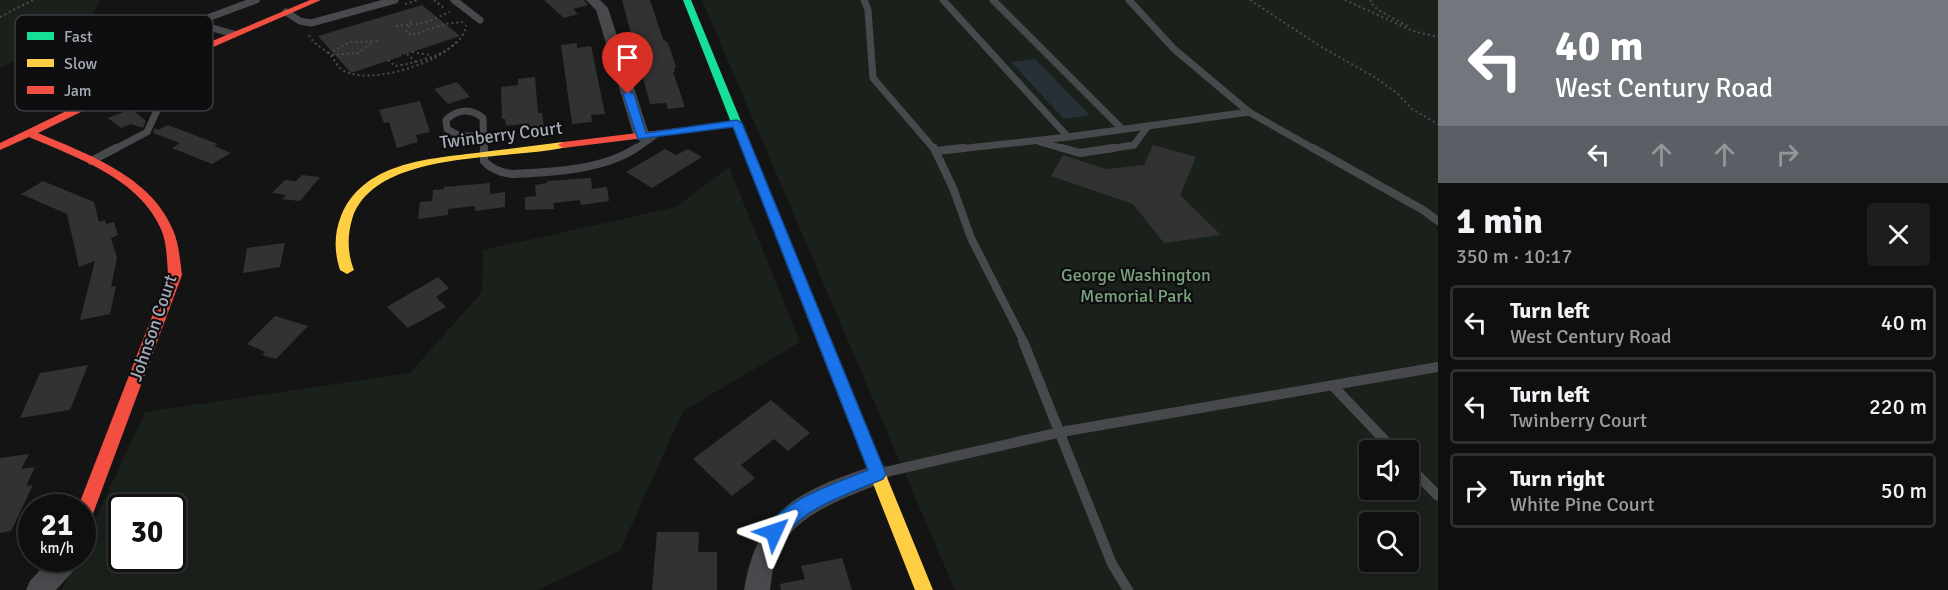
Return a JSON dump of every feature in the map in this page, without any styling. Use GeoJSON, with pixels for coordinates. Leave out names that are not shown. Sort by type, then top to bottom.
{"type":"FeatureCollection","features":[{"type":"Feature","properties":{"kind":"main road"},"geometry":{"type":"LineString","coordinates":[[213,44],[317,0]]}},
{"type":"Feature","properties":{"kind":"main road"},"geometry":{"type":"LineString","coordinates":[[687,0],[924,590]]}},
{"type":"Feature","properties":{"kind":"main road"},"geometry":{"type":"LineString","coordinates":[[0,147],[73,111]]}},
{"type":"Feature","properties":{"kind":"main road","name":"Twinberry Court"},"geometry":{"type":"LineString","coordinates":[[347,270],[339,252],[345,215],[353,200],[377,180],[407,167],[737,123]]}},
{"type":"Feature","properties":{"kind":"main road","name":"Johnson Court"},"geometry":{"type":"LineString","coordinates":[[28,133],[127,182],[155,208],[165,226],[172,247],[175,275],[92,494]]}},
{"type":"Feature","properties":{"kind":"street"},"geometry":{"type":"LineString","coordinates":[[592,0],[602,8],[649,136]]}},
{"type":"Feature","properties":{"kind":"street"},"geometry":{"type":"LineString","coordinates":[[757,590],[758,568],[764,549],[774,532],[789,517],[806,505],[878,474]]}},
{"type":"Feature","properties":{"kind":"street"},"geometry":{"type":"LineString","coordinates":[[39,590],[55,572]]}},
{"type":"Feature","properties":{"kind":"lane"},"geometry":{"type":"LineString","coordinates":[[213,16],[256,0]]}},
{"type":"Feature","properties":{"kind":"lane"},"geometry":{"type":"LineString","coordinates":[[454,0],[480,20]]}},
{"type":"Feature","properties":{"kind":"lane"},"geometry":{"type":"LineString","coordinates":[[864,0],[868,10],[873,78],[936,151],[953,188],[971,238],[1026,348],[1112,564],[1128,590]]}},
{"type":"Feature","properties":{"kind":"lane"},"geometry":{"type":"LineString","coordinates":[[943,0],[1068,137]]}},
{"type":"Feature","properties":{"kind":"lane"},"geometry":{"type":"LineString","coordinates":[[993,0],[1122,129]]}},
{"type":"Feature","properties":{"kind":"lane"},"geometry":{"type":"LineString","coordinates":[[1130,0],[1174,50],[1249,112],[1438,220]]}},
{"type":"Feature","properties":{"kind":"lane"},"geometry":{"type":"LineString","coordinates":[[286,12],[300,21],[321,21],[397,3]]}},
{"type":"Feature","properties":{"kind":"lane"},"geometry":{"type":"LineString","coordinates":[[213,28],[234,34]]}},
{"type":"Feature","properties":{"kind":"lane"},"geometry":{"type":"LineString","coordinates":[[213,39],[217,42]]}},
{"type":"Feature","properties":{"kind":"lane"},"geometry":{"type":"LineString","coordinates":[[89,162],[147,132],[157,111]]}},
{"type":"Feature","properties":{"kind":"lane"},"geometry":{"type":"LineString","coordinates":[[483,136],[461,138],[456,136],[447,129],[446,120],[462,111],[478,113],[483,118],[484,161],[493,169],[505,173],[609,161],[626,154],[649,136]]}},
{"type":"Feature","properties":{"kind":"lane"},"geometry":{"type":"LineString","coordinates":[[936,151],[1068,137],[1249,112]]}},
{"type":"Feature","properties":{"kind":"lane"},"geometry":{"type":"LineString","coordinates":[[1035,140],[1080,153],[1134,145],[1148,126]]}},
{"type":"Feature","properties":{"kind":"lane"},"geometry":{"type":"LineString","coordinates":[[878,474],[1061,432],[1438,367]]}},
{"type":"Feature","properties":{"kind":"lane"},"geometry":{"type":"LineString","coordinates":[[1333,386],[1384,440]]}},
{"type":"Feature","properties":{"kind":"lane"},"geometry":{"type":"LineString","coordinates":[[1419,476],[1438,496]]}},
{"type":"Feature","properties":{"kind":"path"},"geometry":{"type":"LineString","coordinates":[[0,17],[33,0]]}},
{"type":"Feature","properties":{"kind":"path"},"geometry":{"type":"LineString","coordinates":[[397,3],[418,0]]}},
{"type":"Feature","properties":{"kind":"path"},"geometry":{"type":"LineString","coordinates":[[396,26],[407,27],[430,21],[450,12],[434,0]]}},
{"type":"Feature","properties":{"kind":"path"},"geometry":{"type":"LineString","coordinates":[[1250,0],[1320,46],[1376,78],[1397,93],[1412,109],[1438,124]]}},
{"type":"Feature","properties":{"kind":"path"},"geometry":{"type":"LineString","coordinates":[[1345,0],[1410,29],[1438,37]]}},
{"type":"Feature","properties":{"kind":"path"},"geometry":{"type":"LineString","coordinates":[[1371,0],[1370,2],[1376,9],[1403,21],[1410,29]]}},
{"type":"Feature","properties":{"kind":"path"},"geometry":{"type":"LineString","coordinates":[[388,60],[395,66],[417,63],[456,42],[465,34],[468,26],[458,19],[451,24],[412,35],[406,32],[411,21]]}},
{"type":"Feature","properties":{"kind":"path"},"geometry":{"type":"LineString","coordinates":[[312,32],[309,38],[329,53],[342,71],[354,74],[375,74],[437,58],[452,49],[456,42]]}},
{"type":"Feature","properties":{"kind":"path"},"geometry":{"type":"LineString","coordinates":[[351,42],[376,42],[358,53],[344,56],[329,53],[351,42]]}},
{"type":"Feature","properties":{"kind":"path"},"geometry":{"type":"LineString","coordinates":[[412,52],[432,56]]}},
{"type":"Feature","properties":{"kind":"path"},"geometry":{"type":"LineString","coordinates":[[407,54],[417,63]]}},
{"type":"Feature","properties":{"kind":"green space"},"geometry":{"type":"Polygon","coordinates":[[[0,0],[101,0],[92,15],[15,15],[15,61],[0,68],[0,0]]]}},
{"type":"Feature","properties":{"kind":"green space","name":"George Washington Memorial Park"},"geometry":{"type":"Polygon","coordinates":[[[702,0],[1438,0],[1438,590],[955,590],[702,0]]]}},
{"type":"Feature","properties":{"kind":"green space"},"geometry":{"type":"Polygon","coordinates":[[[729,167],[800,342],[683,411],[620,551],[537,590],[62,590],[70,572],[96,572],[96,518],[145,412],[410,373],[482,292],[483,250],[676,207],[729,167]]]}},
{"type":"Feature","properties":{"kind":"shaded area"},"geometry":{"type":"Polygon","coordinates":[[[1035,59],[1090,115],[1064,119],[1011,62],[1035,59]]]}},
{"type":"Feature","properties":{"kind":"building"},"geometry":{"type":"Polygon","coordinates":[[[544,0],[584,0],[588,5],[573,9],[578,14],[564,18],[544,0]]]}},
{"type":"Feature","properties":{"kind":"building"},"geometry":{"type":"Polygon","coordinates":[[[622,0],[650,0],[663,39],[668,43],[676,67],[673,72],[685,107],[668,109],[666,103],[650,104],[622,0]]]}},
{"type":"Feature","properties":{"kind":"building"},"geometry":{"type":"Polygon","coordinates":[[[422,5],[460,36],[403,55],[401,53],[402,56],[351,73],[318,36],[422,5]]]}},
{"type":"Feature","properties":{"kind":"building"},"geometry":{"type":"Polygon","coordinates":[[[577,43],[577,48],[591,46],[605,114],[591,115],[592,122],[572,124],[561,45],[577,43]]]}},
{"type":"Feature","properties":{"kind":"building"},"geometry":{"type":"Polygon","coordinates":[[[535,77],[538,113],[542,113],[544,128],[521,131],[521,124],[506,126],[505,119],[502,119],[501,87],[518,85],[518,79],[535,77]]]}},
{"type":"Feature","properties":{"kind":"building"},"geometry":{"type":"Polygon","coordinates":[[[457,82],[470,97],[448,104],[434,89],[457,82]]]}},
{"type":"Feature","properties":{"kind":"building"},"geometry":{"type":"Polygon","coordinates":[[[420,101],[430,132],[416,135],[418,142],[397,148],[389,122],[384,123],[379,110],[420,101]]]}},
{"type":"Feature","properties":{"kind":"building"},"geometry":{"type":"Polygon","coordinates":[[[126,111],[134,111],[146,121],[143,128],[131,124],[121,128],[108,118],[126,111]]]}},
{"type":"Feature","properties":{"kind":"building"},"geometry":{"type":"Polygon","coordinates":[[[168,125],[218,144],[214,146],[231,153],[212,164],[172,148],[180,143],[153,133],[155,128],[158,130],[168,125]]]}},
{"type":"Feature","properties":{"kind":"building"},"geometry":{"type":"Polygon","coordinates":[[[1153,145],[1196,157],[1180,195],[1221,235],[1164,243],[1133,204],[1051,176],[1063,155],[1106,169],[1144,165],[1153,145]]]}},
{"type":"Feature","properties":{"kind":"building"},"geometry":{"type":"Polygon","coordinates":[[[665,149],[676,155],[688,149],[702,157],[652,188],[626,172],[665,149]]]}},
{"type":"Feature","properties":{"kind":"building"},"geometry":{"type":"Polygon","coordinates":[[[302,175],[320,177],[300,201],[282,199],[286,195],[272,193],[285,180],[296,181],[302,175]]]}},
{"type":"Feature","properties":{"kind":"building"},"geometry":{"type":"Polygon","coordinates":[[[591,178],[592,189],[607,187],[609,201],[581,205],[580,200],[553,203],[554,209],[525,210],[525,197],[536,196],[535,185],[547,183],[547,181],[591,178]]]}},
{"type":"Feature","properties":{"kind":"building"},"geometry":{"type":"Polygon","coordinates":[[[43,181],[94,202],[99,222],[105,220],[106,224],[114,222],[118,235],[111,238],[117,258],[111,287],[116,286],[110,314],[80,320],[95,261],[79,267],[67,214],[21,194],[43,181]]]}},
{"type":"Feature","properties":{"kind":"building"},"geometry":{"type":"Polygon","coordinates":[[[490,183],[490,194],[505,192],[505,207],[475,211],[475,206],[448,209],[448,215],[418,219],[420,202],[432,201],[433,190],[490,183]]]}},
{"type":"Feature","properties":{"kind":"building"},"geometry":{"type":"Polygon","coordinates":[[[285,243],[280,267],[243,273],[247,248],[285,243]]]}},
{"type":"Feature","properties":{"kind":"building"},"geometry":{"type":"Polygon","coordinates":[[[438,277],[449,288],[436,297],[446,307],[408,328],[387,307],[438,277]]]}},
{"type":"Feature","properties":{"kind":"building"},"geometry":{"type":"Polygon","coordinates":[[[275,316],[308,326],[276,359],[262,355],[265,352],[247,344],[275,316]]]}},
{"type":"Feature","properties":{"kind":"building"},"geometry":{"type":"Polygon","coordinates":[[[88,365],[70,410],[20,418],[40,373],[88,365]]]}},
{"type":"Feature","properties":{"kind":"building"},"geometry":{"type":"Polygon","coordinates":[[[771,400],[810,433],[788,451],[774,439],[741,465],[755,478],[732,496],[693,459],[771,400]]]}},
{"type":"Feature","properties":{"kind":"building"},"geometry":{"type":"Polygon","coordinates":[[[29,454],[21,469],[35,467],[26,486],[33,485],[29,494],[18,494],[18,516],[11,531],[0,533],[0,458],[29,454]]]}},
{"type":"Feature","properties":{"kind":"building"},"geometry":{"type":"Polygon","coordinates":[[[657,532],[699,532],[698,552],[717,552],[717,590],[652,590],[657,532]]]}},
{"type":"Feature","properties":{"kind":"building"},"geometry":{"type":"Polygon","coordinates":[[[842,558],[852,590],[781,590],[780,584],[805,579],[801,566],[842,558]]]}},
{"type":"Feature","properties":{"kind":"traffic: fast"},"geometry":{"type":"LineString","coordinates":[[687,0],[808,301]]}},
{"type":"Feature","properties":{"kind":"traffic: slow"},"geometry":{"type":"LineString","coordinates":[[347,270],[342,248],[344,225],[352,205],[364,190],[379,179],[397,171],[436,161],[563,145]]}},
{"type":"Feature","properties":{"kind":"traffic: slow"},"geometry":{"type":"LineString","coordinates":[[808,301],[924,590]]}},
{"type":"Feature","properties":{"kind":"traffic: jam"},"geometry":{"type":"LineString","coordinates":[[213,44],[317,0]]}},
{"type":"Feature","properties":{"kind":"traffic: jam"},"geometry":{"type":"LineString","coordinates":[[0,147],[74,111]]}},
{"type":"Feature","properties":{"kind":"traffic: jam"},"geometry":{"type":"LineString","coordinates":[[563,145],[737,124]]}},
{"type":"Feature","properties":{"kind":"traffic: jam"},"geometry":{"type":"LineString","coordinates":[[29,133],[86,158],[123,179],[154,207],[170,237],[175,275],[92,494]]}},
{"type":"Feature","properties":{"kind":"route"},"geometry":{"type":"LineString","coordinates":[[628,94],[642,137],[737,123],[878,474],[806,505],[774,532]]}}]}
